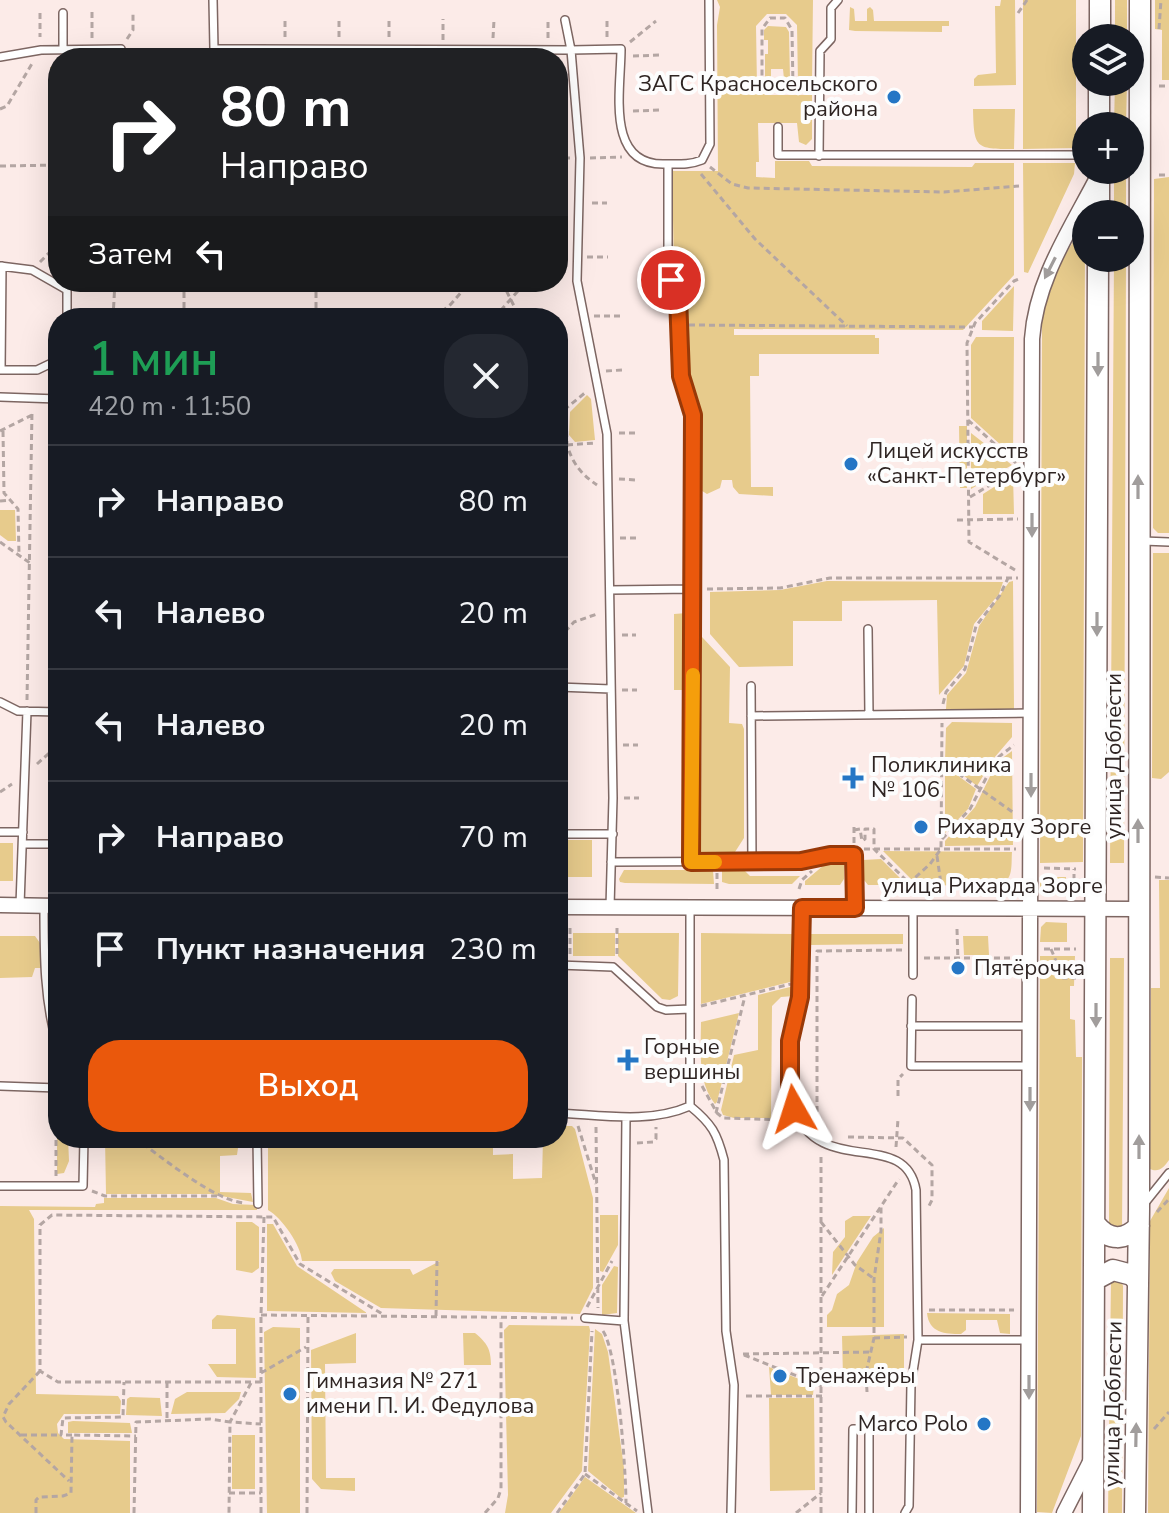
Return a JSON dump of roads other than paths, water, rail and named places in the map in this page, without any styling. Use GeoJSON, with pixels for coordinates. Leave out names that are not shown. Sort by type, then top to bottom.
{"type":"FeatureCollection","features":[{"type":"Feature","properties":{"kind":"main road"},"geometry":{"type":"LineString","coordinates":[[1100,0],[1100,24]]}},
{"type":"Feature","properties":{"kind":"main road","name":"улица Доблести"},"geometry":{"type":"LineString","coordinates":[[1135,1513],[1138,1282],[1144,1218],[1137,909],[1140,0]]}},
{"type":"Feature","properties":{"kind":"main road","name":"улица Доблести"},"geometry":{"type":"LineString","coordinates":[[1093,1513],[1098,272]]}},
{"type":"Feature","properties":{"kind":"main road"},"geometry":{"type":"LineString","coordinates":[[1096,1225],[1112,1238],[1122,1238],[1132,1234],[1144,1218]]}},
{"type":"Feature","properties":{"kind":"main road"},"geometry":{"type":"LineString","coordinates":[[1096,1279],[1103,1273],[1123,1271],[1138,1282]]}},
{"type":"Feature","properties":{"kind":"street"},"geometry":{"type":"LineString","coordinates":[[1028,1513],[1034,311],[1043,283],[1093,184]]}},
{"type":"Feature","properties":{"kind":"street"},"geometry":{"type":"LineString","coordinates":[[0,905],[48,906]]}},
{"type":"Feature","properties":{"kind":"street","name":"улица Рихарда Зорге"},"geometry":{"type":"LineString","coordinates":[[568,907],[1137,909]]}},
{"type":"Feature","properties":{"kind":"street"},"geometry":{"type":"LineString","coordinates":[[1064,1513],[1094,1454]]}},
{"type":"Feature","properties":{"kind":"lane"},"geometry":{"type":"LineString","coordinates":[[213,0],[214,48]]}},
{"type":"Feature","properties":{"kind":"lane"},"geometry":{"type":"LineString","coordinates":[[571,50],[621,53],[621,135],[635,157],[652,165],[693,164],[702,160],[710,144],[709,0]]}},
{"type":"Feature","properties":{"kind":"lane"},"geometry":{"type":"LineString","coordinates":[[819,156],[820,51],[831,39],[831,8],[838,0]]}},
{"type":"Feature","properties":{"kind":"lane"},"geometry":{"type":"LineString","coordinates":[[63,13],[63,48]]}},
{"type":"Feature","properties":{"kind":"lane"},"geometry":{"type":"LineString","coordinates":[[565,20],[571,50],[580,158],[577,281],[607,438],[613,834],[610,907]]}},
{"type":"Feature","properties":{"kind":"lane"},"geometry":{"type":"LineString","coordinates":[[0,57],[48,50]]}},
{"type":"Feature","properties":{"kind":"lane"},"geometry":{"type":"LineString","coordinates":[[778,127],[778,155],[1072,155]]}},
{"type":"Feature","properties":{"kind":"lane"},"geometry":{"type":"LineString","coordinates":[[668,164],[668,262],[678,297],[681,376],[693,415],[691,862]]}},
{"type":"Feature","properties":{"kind":"lane"},"geometry":{"type":"LineString","coordinates":[[48,279],[32,270],[1,266],[1,370],[37,370],[48,365]]}},
{"type":"Feature","properties":{"kind":"lane"},"geometry":{"type":"LineString","coordinates":[[0,397],[48,399]]}},
{"type":"Feature","properties":{"kind":"lane"},"geometry":{"type":"LineString","coordinates":[[1138,541],[1169,542]]}},
{"type":"Feature","properties":{"kind":"lane"},"geometry":{"type":"LineString","coordinates":[[610,590],[694,589]]}},
{"type":"Feature","properties":{"kind":"lane"},"geometry":{"type":"LineString","coordinates":[[868,629],[869,715]]}},
{"type":"Feature","properties":{"kind":"lane"},"geometry":{"type":"LineString","coordinates":[[751,686],[752,862]]}},
{"type":"Feature","properties":{"kind":"lane"},"geometry":{"type":"LineString","coordinates":[[568,687],[611,689]]}},
{"type":"Feature","properties":{"kind":"lane"},"geometry":{"type":"LineString","coordinates":[[0,702],[18,711],[48,712]]}},
{"type":"Feature","properties":{"kind":"lane"},"geometry":{"type":"LineString","coordinates":[[20,905],[27,711]]}},
{"type":"Feature","properties":{"kind":"lane"},"geometry":{"type":"LineString","coordinates":[[751,716],[1031,713]]}},
{"type":"Feature","properties":{"kind":"lane"},"geometry":{"type":"LineString","coordinates":[[0,832],[23,832]]}},
{"type":"Feature","properties":{"kind":"lane"},"geometry":{"type":"LineString","coordinates":[[568,834],[613,834]]}},
{"type":"Feature","properties":{"kind":"lane"},"geometry":{"type":"LineString","coordinates":[[23,844],[48,844]]}},
{"type":"Feature","properties":{"kind":"lane"},"geometry":{"type":"LineString","coordinates":[[611,862],[801,861],[830,855],[854,855],[855,908]]}},
{"type":"Feature","properties":{"kind":"lane"},"geometry":{"type":"LineString","coordinates":[[690,908],[690,1106]]}},
{"type":"Feature","properties":{"kind":"lane"},"geometry":{"type":"LineString","coordinates":[[802,908],[801,982],[790,1041],[790,1093],[800,1120],[810,1134],[823,1144],[893,1158],[907,1168],[914,1178],[918,1340],[911,1384],[909,1506],[905,1513]]}},
{"type":"Feature","properties":{"kind":"lane"},"geometry":{"type":"LineString","coordinates":[[913,908],[913,975]]}},
{"type":"Feature","properties":{"kind":"lane"},"geometry":{"type":"LineString","coordinates":[[48,957],[48,1004]]}},
{"type":"Feature","properties":{"kind":"lane"},"geometry":{"type":"LineString","coordinates":[[568,965],[613,967],[657,1007],[666,1010],[690,1009]]}},
{"type":"Feature","properties":{"kind":"lane"},"geometry":{"type":"LineString","coordinates":[[912,999],[911,1066],[1030,1066]]}},
{"type":"Feature","properties":{"kind":"lane"},"geometry":{"type":"LineString","coordinates":[[911,1026],[1030,1026]]}},
{"type":"Feature","properties":{"kind":"lane"},"geometry":{"type":"LineString","coordinates":[[0,1086],[48,1088]]}},
{"type":"Feature","properties":{"kind":"lane"},"geometry":{"type":"LineString","coordinates":[[568,1113],[626,1117],[675,1113],[690,1106]]}},
{"type":"Feature","properties":{"kind":"lane"},"geometry":{"type":"LineString","coordinates":[[690,1106],[708,1121],[718,1137],[724,1160],[726,1331],[734,1396],[731,1513]]}},
{"type":"Feature","properties":{"kind":"lane"},"geometry":{"type":"LineString","coordinates":[[626,1117],[624,1321],[648,1513]]}},
{"type":"Feature","properties":{"kind":"lane"},"geometry":{"type":"LineString","coordinates":[[0,1186],[83,1186],[84,1148]]}},
{"type":"Feature","properties":{"kind":"lane"},"geometry":{"type":"LineString","coordinates":[[257,1148],[258,1204]]}},
{"type":"Feature","properties":{"kind":"lane"},"geometry":{"type":"LineString","coordinates":[[1144,1218],[1169,1173]]}},
{"type":"Feature","properties":{"kind":"lane"},"geometry":{"type":"LineString","coordinates":[[585,1318],[624,1321]]}},
{"type":"Feature","properties":{"kind":"lane"},"geometry":{"type":"LineString","coordinates":[[918,1340],[1029,1340]]}},
{"type":"Feature","properties":{"kind":"lane"},"geometry":{"type":"LineString","coordinates":[[852,1513],[853,1429],[869,1429],[869,1513]]}},
{"type":"Feature","properties":{"kind":"place","name":"ЗАГС Красносельского района"},"geometry":{"type":"Point","coordinates":[894,97]}},
{"type":"Feature","properties":{"kind":"place","name":"Лицей искусств «Санкт-Петербург»"},"geometry":{"type":"Point","coordinates":[851,464]}},
{"type":"Feature","properties":{"kind":"place","name":"Поликлиника № 106"},"geometry":{"type":"Point","coordinates":[853,778]}},
{"type":"Feature","properties":{"kind":"place","name":"Рихарду Зорге"},"geometry":{"type":"Point","coordinates":[921,827]}},
{"type":"Feature","properties":{"kind":"place","name":"Пятёрочка"},"geometry":{"type":"Point","coordinates":[958,968]}},
{"type":"Feature","properties":{"kind":"place","name":"Горные вершины"},"geometry":{"type":"Point","coordinates":[628,1060]}},
{"type":"Feature","properties":{"kind":"place","name":"Тренажёры"},"geometry":{"type":"Point","coordinates":[780,1376]}},
{"type":"Feature","properties":{"kind":"place","name":"Гимназия № 271 имени П. И. Федулова"},"geometry":{"type":"Point","coordinates":[290,1394]}},
{"type":"Feature","properties":{"kind":"place","name":"Marco Polo"},"geometry":{"type":"Point","coordinates":[984,1424]}}]}
